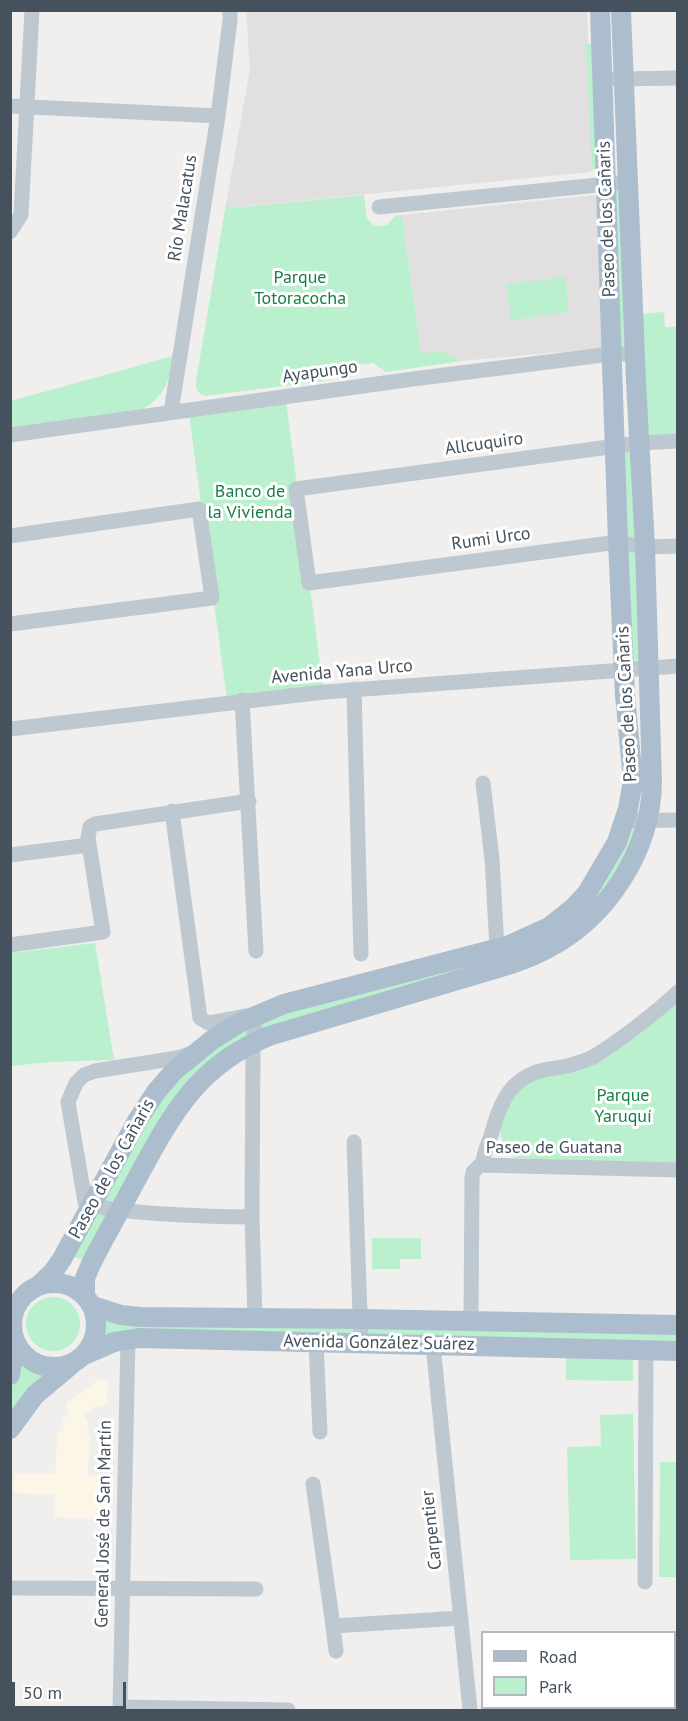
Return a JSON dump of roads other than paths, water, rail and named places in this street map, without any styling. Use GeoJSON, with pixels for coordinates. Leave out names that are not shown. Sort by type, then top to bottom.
{"type":"FeatureCollection","features":[{"type":"Feature","properties":{"kind":"main road","name":"Paseo de los Cañaris"},"geometry":{"type":"LineString","coordinates":[[35,1287],[62,1259],[137,1121],[156,1092],[174,1071],[197,1051],[238,1023],[284,1004],[507,946],[537,934],[573,908],[596,880],[617,842],[628,809],[633,781],[624,669],[618,542],[608,183],[600,10]]}},
{"type":"Feature","properties":{"kind":"main road","name":"Paseo de los Cañaris"},"geometry":{"type":"LineString","coordinates":[[89,1301],[85,1278],[159,1136],[197,1083],[214,1069],[236,1052],[253,1043],[309,1023],[495,969],[526,959],[549,948],[586,923],[612,894],[637,851],[652,803],[650,668],[634,354],[621,10]]}},
{"type":"Feature","properties":{"kind":"main road"},"geometry":{"type":"LineString","coordinates":[[10,1298],[54,1282],[66,1284],[89,1301],[97,1320],[94,1341],[82,1357],[34,1395],[10,1429]]}},
{"type":"Feature","properties":{"kind":"main road"},"geometry":{"type":"LineString","coordinates":[[10,1375],[13,1313],[17,1303],[35,1287]]}},
{"type":"Feature","properties":{"kind":"main road","name":"Avenida González Suárez"},"geometry":{"type":"LineString","coordinates":[[89,1301],[121,1315],[140,1317],[360,1318],[678,1324]]}},
{"type":"Feature","properties":{"kind":"main road"},"geometry":{"type":"LineString","coordinates":[[13,1339],[32,1361],[43,1366],[62,1366],[82,1357]]}},
{"type":"Feature","properties":{"kind":"main road","name":"Avenida González Suárez"},"geometry":{"type":"LineString","coordinates":[[82,1357],[114,1342],[128,1339],[678,1351]]}},
{"type":"Feature","properties":{"kind":"street"},"geometry":{"type":"LineString","coordinates":[[10,232],[21,215],[32,10]]}},
{"type":"Feature","properties":{"kind":"street","name":"Río Malacatus"},"geometry":{"type":"LineString","coordinates":[[171,412],[218,116],[230,10]]}},
{"type":"Feature","properties":{"kind":"street"},"geometry":{"type":"LineString","coordinates":[[603,80],[678,78]]}},
{"type":"Feature","properties":{"kind":"street"},"geometry":{"type":"LineString","coordinates":[[10,106],[218,116]]}},
{"type":"Feature","properties":{"kind":"street"},"geometry":{"type":"LineString","coordinates":[[379,207],[628,182]]}},
{"type":"Feature","properties":{"kind":"street","name":"Ayapungo"},"geometry":{"type":"LineString","coordinates":[[10,435],[611,354],[634,354]]}},
{"type":"Feature","properties":{"kind":"street","name":"Allcuquiro"},"geometry":{"type":"LineString","coordinates":[[309,583],[296,489],[614,446],[678,441]]}},
{"type":"Feature","properties":{"kind":"street"},"geometry":{"type":"LineString","coordinates":[[10,536],[200,509],[212,598],[10,624]]}},
{"type":"Feature","properties":{"kind":"street","name":"Rumi Urco"},"geometry":{"type":"LineString","coordinates":[[309,583],[618,542],[645,548],[678,546]]}},
{"type":"Feature","properties":{"kind":"street","name":"Avenida Yana Urco"},"geometry":{"type":"LineString","coordinates":[[10,729],[242,700],[354,689],[678,666]]}},
{"type":"Feature","properties":{"kind":"street"},"geometry":{"type":"LineString","coordinates":[[354,689],[361,954]]}},
{"type":"Feature","properties":{"kind":"street"},"geometry":{"type":"LineString","coordinates":[[242,700],[256,951]]}},
{"type":"Feature","properties":{"kind":"street"},"geometry":{"type":"LineString","coordinates":[[483,783],[492,859],[496,948]]}},
{"type":"Feature","properties":{"kind":"street"},"geometry":{"type":"LineString","coordinates":[[10,945],[103,932],[89,845],[90,827],[95,824],[171,811],[249,801]]}},
{"type":"Feature","properties":{"kind":"street"},"geometry":{"type":"LineString","coordinates":[[171,811],[200,1018],[208,1023],[256,1014],[253,1043],[252,1217],[255,1317]]}},
{"type":"Feature","properties":{"kind":"street"},"geometry":{"type":"LineString","coordinates":[[624,821],[678,820]]}},
{"type":"Feature","properties":{"kind":"street"},"geometry":{"type":"LineString","coordinates":[[10,855],[89,845]]}},
{"type":"Feature","properties":{"kind":"street"},"geometry":{"type":"LineString","coordinates":[[483,1164],[483,1155],[492,1134],[498,1110],[506,1095],[518,1082],[533,1074],[573,1065],[594,1056],[678,992]]}},
{"type":"Feature","properties":{"kind":"street"},"geometry":{"type":"LineString","coordinates":[[197,1051],[177,1058],[95,1071],[84,1075],[76,1083],[68,1102],[83,1195],[90,1206],[120,1210],[252,1217]]}},
{"type":"Feature","properties":{"kind":"street"},"geometry":{"type":"LineString","coordinates":[[354,1142],[361,1343]]}},
{"type":"Feature","properties":{"kind":"street","name":"Paseo de Guatana"},"geometry":{"type":"LineString","coordinates":[[471,1320],[472,1178],[476,1168],[483,1164],[678,1170]]}},
{"type":"Feature","properties":{"kind":"street","name":"General José de San Martín"},"geometry":{"type":"LineString","coordinates":[[120,1708],[128,1339]]}},
{"type":"Feature","properties":{"kind":"street"},"geometry":{"type":"LineString","coordinates":[[316,1342],[320,1432]]}},
{"type":"Feature","properties":{"kind":"street","name":"Carpentier"},"geometry":{"type":"LineString","coordinates":[[433,1345],[470,1710]]}},
{"type":"Feature","properties":{"kind":"street"},"geometry":{"type":"LineString","coordinates":[[645,1582],[646,1350]]}},
{"type":"Feature","properties":{"kind":"street"},"geometry":{"type":"LineString","coordinates":[[314,1484],[336,1651]]}},
{"type":"Feature","properties":{"kind":"street"},"geometry":{"type":"LineString","coordinates":[[12,1588],[256,1589]]}},
{"type":"Feature","properties":{"kind":"street"},"geometry":{"type":"LineString","coordinates":[[333,1626],[461,1617]]}},
{"type":"Feature","properties":{"kind":"street"},"geometry":{"type":"LineString","coordinates":[[120,1708],[288,1710]]}},
{"type":"Feature","properties":{"kind":"park label","name":"Parque Totoracocha"},"geometry":{"type":"Point","coordinates":[300,288]}},
{"type":"Feature","properties":{"kind":"park label","name":"Banco de la Vivienda"},"geometry":{"type":"Point","coordinates":[250,502]}},
{"type":"Feature","properties":{"kind":"park label","name":"Parque Yaruquí"},"geometry":{"type":"Point","coordinates":[623,1106]}}]}
